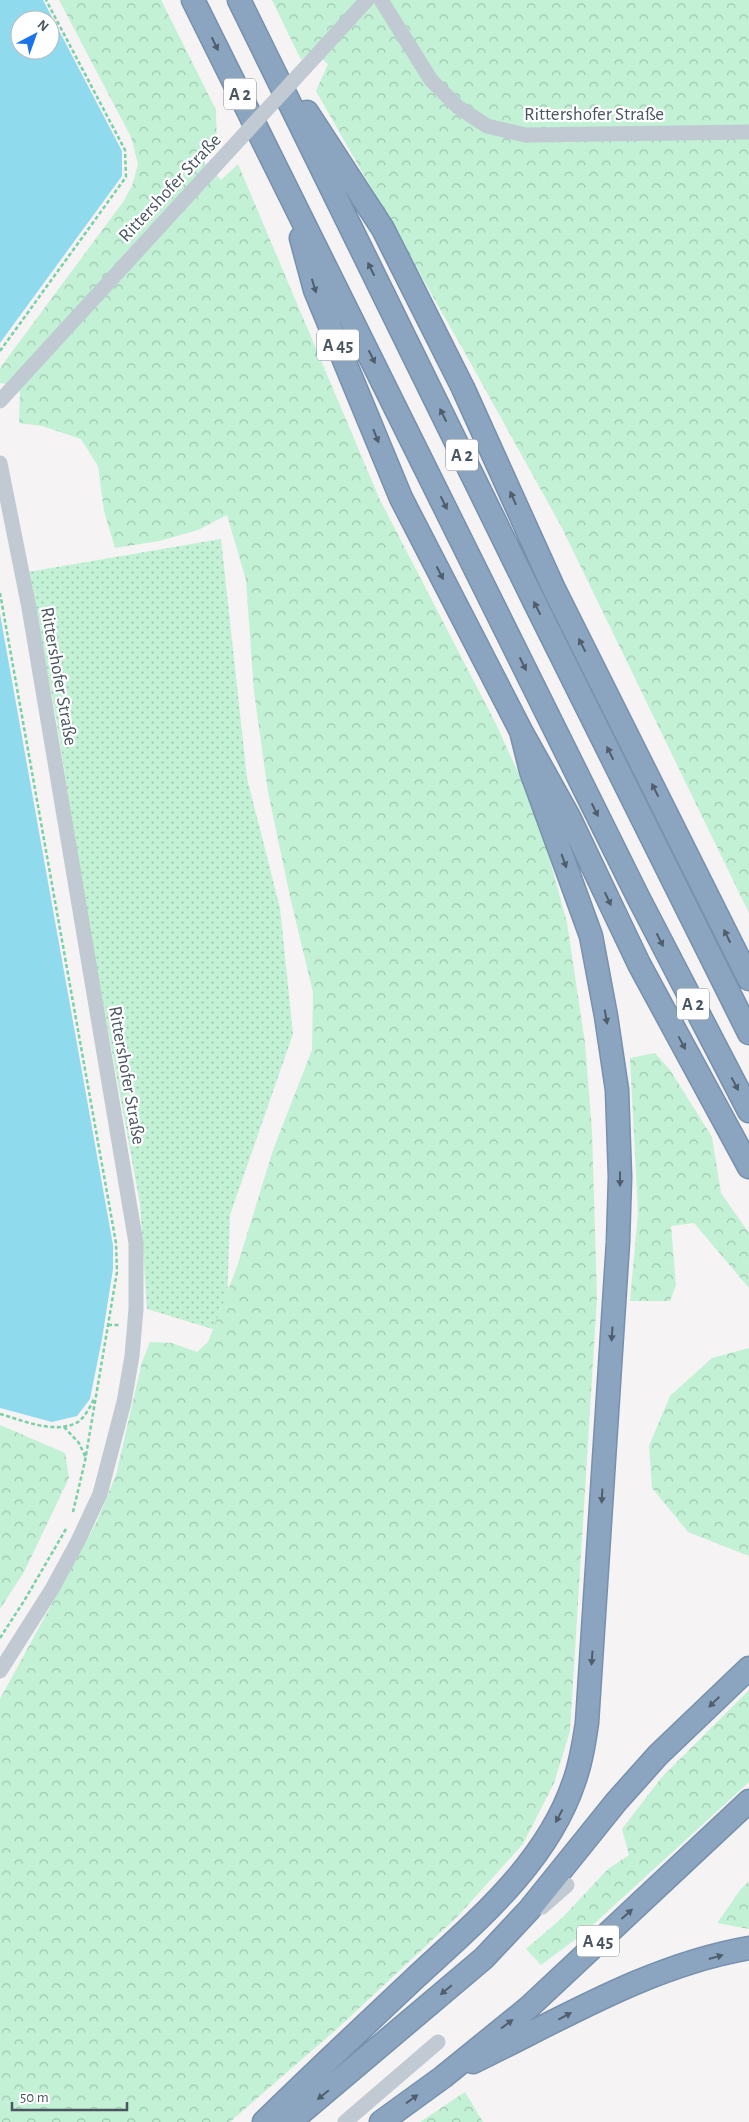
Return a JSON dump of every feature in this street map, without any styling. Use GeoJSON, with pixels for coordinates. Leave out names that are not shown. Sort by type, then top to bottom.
{"type":"FeatureCollection","features":[{"type":"Feature","properties":{"kind":"highway","name":"A 2"},"geometry":{"type":"LineString","coordinates":[[193,0],[638,897],[749,1111]]}},
{"type":"Feature","properties":{"kind":"highway","name":"A 2"},"geometry":{"type":"LineString","coordinates":[[239,0],[749,1032]]}},
{"type":"Feature","properties":{"kind":"highway"},"geometry":{"type":"LineString","coordinates":[[256,34],[383,229],[463,388],[558,596],[749,980]]}},
{"type":"Feature","properties":{"kind":"highway","name":"A 45"},"geometry":{"type":"LineString","coordinates":[[287,188],[316,290],[401,498],[521,732]]}},
{"type":"Feature","properties":{"kind":"highway"},"geometry":{"type":"LineString","coordinates":[[521,732],[569,817],[639,964],[749,1167]]}},
{"type":"Feature","properties":{"kind":"highway"},"geometry":{"type":"LineString","coordinates":[[264,2122],[322,2065],[479,1919],[524,1871],[547,1837],[562,1810],[574,1783],[582,1753],[590,1686],[617,1251],[620,1177],[617,1090],[591,936],[531,771],[521,732]]}},
{"type":"Feature","properties":{"kind":"highway"},"geometry":{"type":"LineString","coordinates":[[290,2122],[484,1958],[529,1910],[616,1802],[658,1755],[749,1668]]}},
{"type":"Feature","properties":{"kind":"highway","name":"A 45"},"geometry":{"type":"LineString","coordinates":[[381,2122],[443,2077],[528,2008],[749,1801]]}},
{"type":"Feature","properties":{"kind":"highway"},"geometry":{"type":"LineString","coordinates":[[443,2077],[635,1983],[687,1965],[749,1948]]}},
{"type":"Feature","properties":{"kind":"street","name":"Rittershofer Straße"},"geometry":{"type":"LineString","coordinates":[[0,401],[368,0]]}},
{"type":"Feature","properties":{"kind":"street","name":"Rittershofer Straße"},"geometry":{"type":"LineString","coordinates":[[381,0],[431,80],[458,107],[487,126],[525,135],[749,132]]}},
{"type":"Feature","properties":{"kind":"street","name":"Rittershofer Straße"},"geometry":{"type":"LineString","coordinates":[[0,463],[28,608],[136,1243],[136,1300],[132,1356],[124,1402],[100,1494],[78,1542],[52,1589],[0,1671]]}},
{"type":"Feature","properties":{"kind":"street"},"geometry":{"type":"LineString","coordinates":[[484,1958],[567,1885]]}},
{"type":"Feature","properties":{"kind":"street"},"geometry":{"type":"LineString","coordinates":[[344,2122],[438,2042]]}},
{"type":"Feature","properties":{"kind":"path"},"geometry":{"type":"LineString","coordinates":[[0,351],[126,177],[125,150],[46,0]]}},
{"type":"Feature","properties":{"kind":"path"},"geometry":{"type":"LineString","coordinates":[[0,593],[116,1243],[117,1272],[86,1458],[80,1490],[71,1518]]}},
{"type":"Feature","properties":{"kind":"path"},"geometry":{"type":"LineString","coordinates":[[0,1414],[38,1425],[64,1427],[78,1422],[87,1412],[96,1396]]}},
{"type":"Feature","properties":{"kind":"path"},"geometry":{"type":"LineString","coordinates":[[64,1427],[78,1443],[86,1458]]}},
{"type":"Feature","properties":{"kind":"path"},"geometry":{"type":"LineString","coordinates":[[0,1638],[67,1527]]}},
{"type":"Feature","properties":{"kind":"green space"},"geometry":{"type":"Polygon","coordinates":[[[59,0],[161,0],[216,110],[217,148],[204,162],[221,180],[238,164],[380,500],[496,724],[538,816],[567,923],[585,1043],[592,1131],[597,1297],[570,1731],[554,1783],[523,1844],[457,1917],[339,2027],[230,2122],[0,2122],[0,1699],[97,1521],[116,1475],[142,1362],[150,1342],[172,1343],[197,1352],[208,1342],[237,1267],[273,1150],[312,1050],[313,992],[268,792],[254,692],[246,580],[227,515],[198,530],[159,541],[115,548],[104,511],[98,466],[81,439],[42,426],[19,423],[20,391],[12,385],[0,383],[0,368],[123,202],[132,186],[138,164],[131,137],[59,0]]]}},
{"type":"Feature","properties":{"kind":"green space"},"geometry":{"type":"Polygon","coordinates":[[[272,0],[749,0],[749,913],[561,526],[316,91],[328,64],[311,51],[301,60],[272,0]]]}},
{"type":"Feature","properties":{"kind":"green space"},"geometry":{"type":"Polygon","coordinates":[[[221,539],[247,778],[280,908],[293,1034],[230,1215],[226,1333],[147,1309],[140,1204],[88,921],[56,718],[28,572],[221,539]]]}},
{"type":"Feature","properties":{"kind":"green space"},"geometry":{"type":"Polygon","coordinates":[[[655,1053],[670,1070],[712,1137],[721,1193],[749,1233],[749,1288],[694,1223],[671,1226],[676,1285],[670,1301],[630,1301],[638,1213],[630,1058],[655,1053]]]}},
{"type":"Feature","properties":{"kind":"green space"},"geometry":{"type":"Polygon","coordinates":[[[749,1348],[749,1556],[688,1532],[652,1488],[649,1446],[670,1396],[712,1358],[749,1348]]]}},
{"type":"Feature","properties":{"kind":"green space"},"geometry":{"type":"Polygon","coordinates":[[[0,1425],[65,1453],[69,1478],[24,1572],[0,1609],[0,1425]]]}},
{"type":"Feature","properties":{"kind":"green space"},"geometry":{"type":"Polygon","coordinates":[[[749,1690],[749,1782],[584,1933],[541,1965],[526,1949],[563,1917],[608,1869],[629,1855],[622,1829],[661,1778],[749,1690]]]}},
{"type":"Feature","properties":{"kind":"green space"},"geometry":{"type":"Polygon","coordinates":[[[749,1881],[749,1929],[717,1923],[741,1889],[749,1881]]]}},
{"type":"Feature","properties":{"kind":"green space"},"geometry":{"type":"Polygon","coordinates":[[[465,2092],[483,2122],[420,2122],[465,2092]]]}},
{"type":"Feature","properties":{"kind":"water"},"geometry":{"type":"Polygon","coordinates":[[[0,0],[43,0],[48,10],[10,10],[10,60],[60,60],[60,32],[122,151],[122,176],[0,343],[0,0]]]}},
{"type":"Feature","properties":{"kind":"water"},"geometry":{"type":"Polygon","coordinates":[[[0,614],[113,1245],[113,1269],[90,1399],[77,1416],[52,1422],[0,1408],[0,614]]]}}]}
